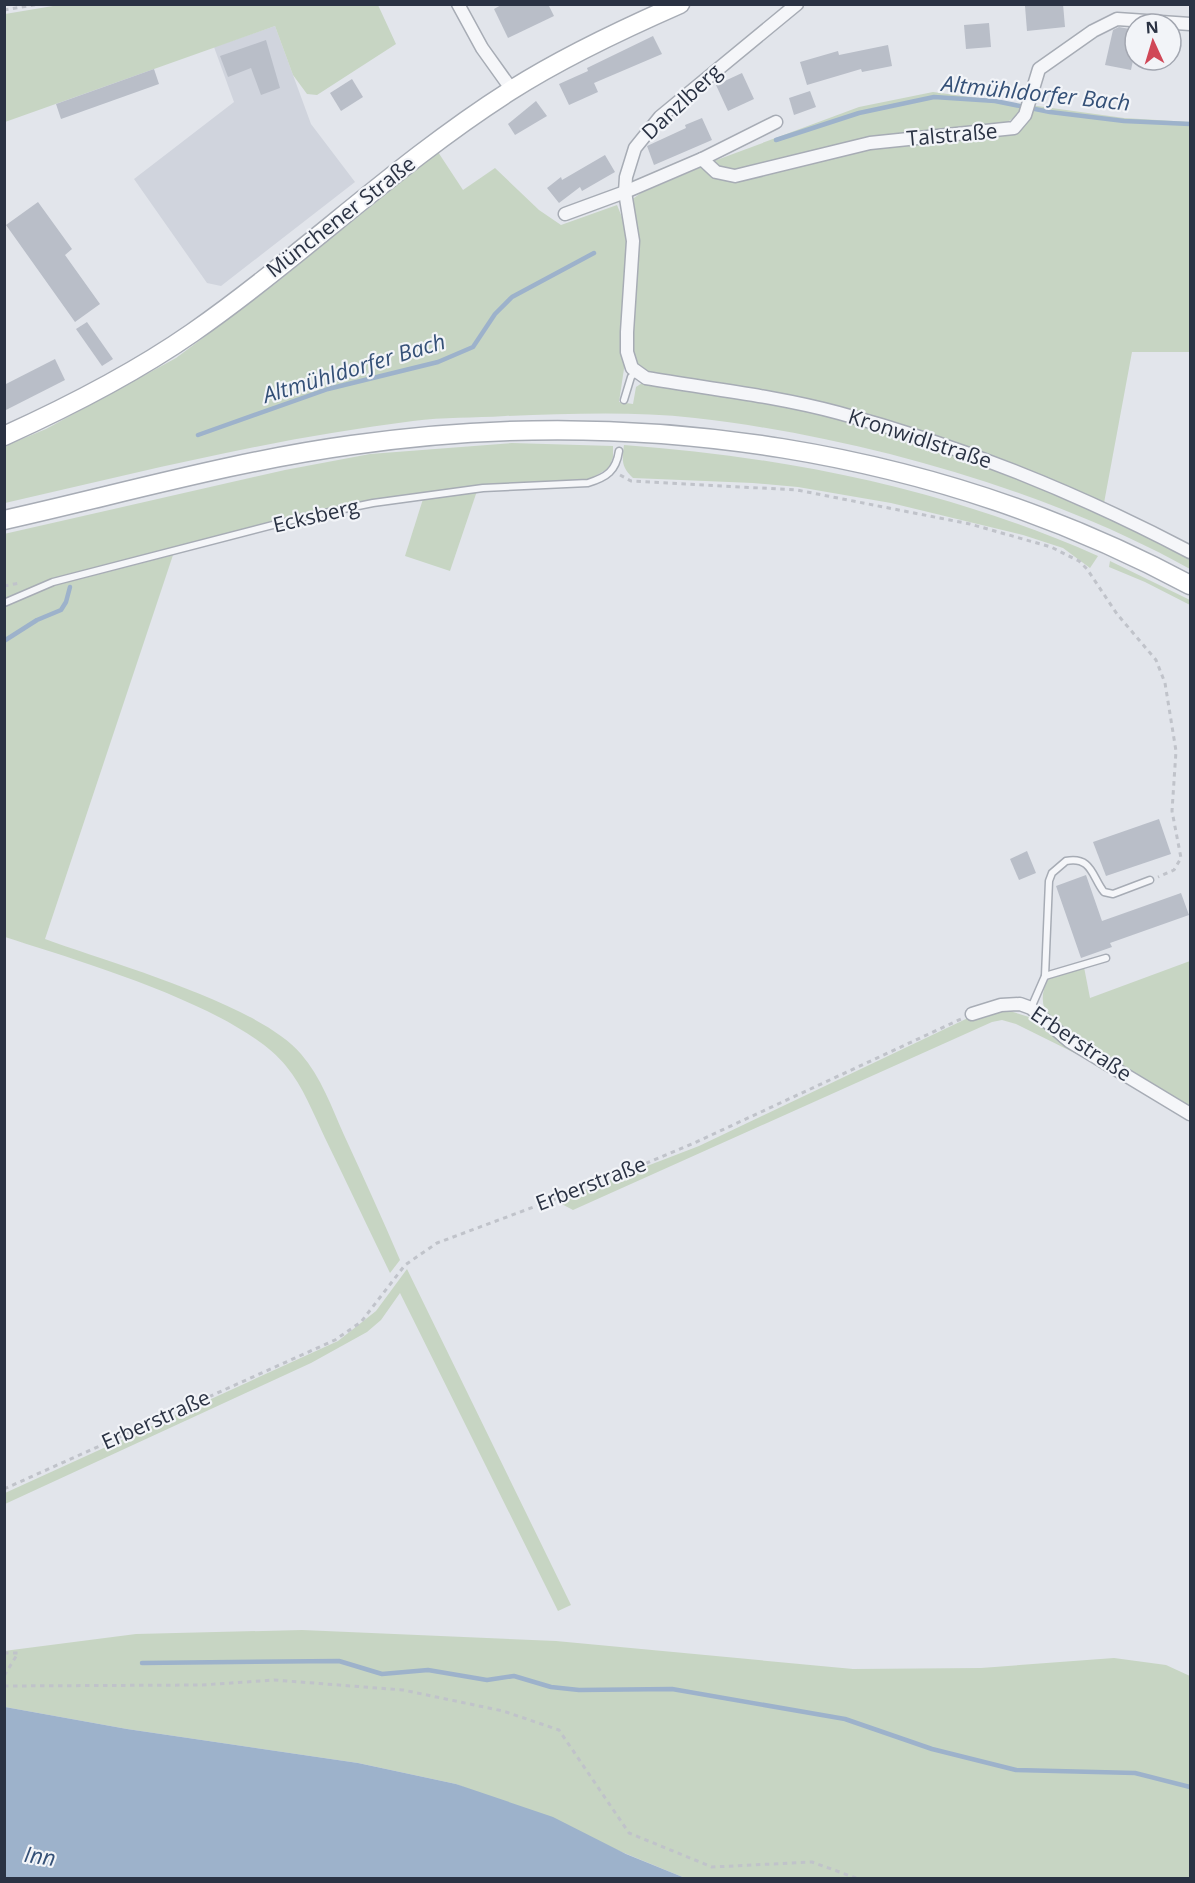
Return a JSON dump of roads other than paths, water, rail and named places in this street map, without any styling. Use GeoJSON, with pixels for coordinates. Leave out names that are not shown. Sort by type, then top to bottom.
{"type":"FeatureCollection","features":[{"type":"Feature","properties":{"kind":"main road","name":"Münchener Straße"},"geometry":{"type":"LineString","coordinates":[[4,436],[112,383],[193,332],[445,137],[512,90],[609,37],[680,4]]}},
{"type":"Feature","properties":{"kind":"main road"},"geometry":{"type":"LineString","coordinates":[[4,520],[281,456],[416,436],[503,430],[654,432],[769,445],[929,481],[1083,534],[1191,585]]}},
{"type":"Feature","properties":{"kind":"street"},"geometry":{"type":"LineString","coordinates":[[458,4],[482,48],[512,90]]}},
{"type":"Feature","properties":{"kind":"street","name":"Danzlberg"},"geometry":{"type":"LineString","coordinates":[[636,372],[632,368],[627,352],[633,241],[624,192],[635,148],[648,129],[733,54],[797,4]]}},
{"type":"Feature","properties":{"kind":"street","name":"Talstraße"},"geometry":{"type":"LineString","coordinates":[[702,159],[716,172],[735,176],[870,143],[909,137],[1005,131],[1018,126],[1024,115],[1039,69],[1104,24],[1117,19],[1191,24]]}},
{"type":"Feature","properties":{"kind":"street"},"geometry":{"type":"LineString","coordinates":[[565,214],[702,159],[776,122]]}},
{"type":"Feature","properties":{"kind":"street","name":"Kronwidlstraße"},"geometry":{"type":"LineString","coordinates":[[636,372],[646,378],[838,413],[991,460],[1066,491],[1191,552]]}},
{"type":"Feature","properties":{"kind":"street","name":"Erberstraße"},"geometry":{"type":"LineString","coordinates":[[972,1014],[1001,1005],[1020,1004],[1031,1008],[1069,1041],[1191,1114]]}},
{"type":"Feature","properties":{"kind":"lane"},"geometry":{"type":"LineString","coordinates":[[624,400],[627,387],[636,372]]}},
{"type":"Feature","properties":{"kind":"lane","name":"Ecksberg"},"geometry":{"type":"LineString","coordinates":[[4,603],[53,582],[300,518],[435,493],[483,488],[588,483],[614,471],[619,451]]}},
{"type":"Feature","properties":{"kind":"lane"},"geometry":{"type":"LineString","coordinates":[[1031,1008],[1045,976],[1048,890],[1052,873],[1066,861],[1084,862],[1091,867],[1104,892],[1113,894],[1150,880]]}},
{"type":"Feature","properties":{"kind":"lane"},"geometry":{"type":"LineString","coordinates":[[1045,976],[1106,958]]}},
{"type":"Feature","properties":{"kind":"water","name":"Inn"},"geometry":{"type":"Polygon","coordinates":[[[5,1707],[127,1729],[358,1763],[456,1784],[553,1817],[626,1854],[685,1878],[5,1878],[5,1707]]]}},
{"type":"Feature","properties":{"kind":"waterway","name":"Altmühldorfer Bach"},"geometry":{"type":"LineString","coordinates":[[776,140],[859,113],[934,97],[995,101],[1050,112],[1124,121],[1190,124]]}},
{"type":"Feature","properties":{"kind":"waterway","name":"Altmühldorfer Bach"},"geometry":{"type":"LineString","coordinates":[[198,435],[328,389],[438,362],[473,347],[495,314],[512,297],[594,253]]}},
{"type":"Feature","properties":{"kind":"waterway","name":"Altmühldorfer Bach"},"geometry":{"type":"LineString","coordinates":[[4,641],[37,620],[61,610],[70,587]]}},
{"type":"Feature","properties":{"kind":"waterway"},"geometry":{"type":"LineString","coordinates":[[142,1663],[339,1661],[382,1674],[428,1670],[487,1680],[514,1676],[551,1687],[579,1690],[672,1689],[845,1719],[932,1749],[1016,1770],[1135,1773],[1190,1787]]}}]}
